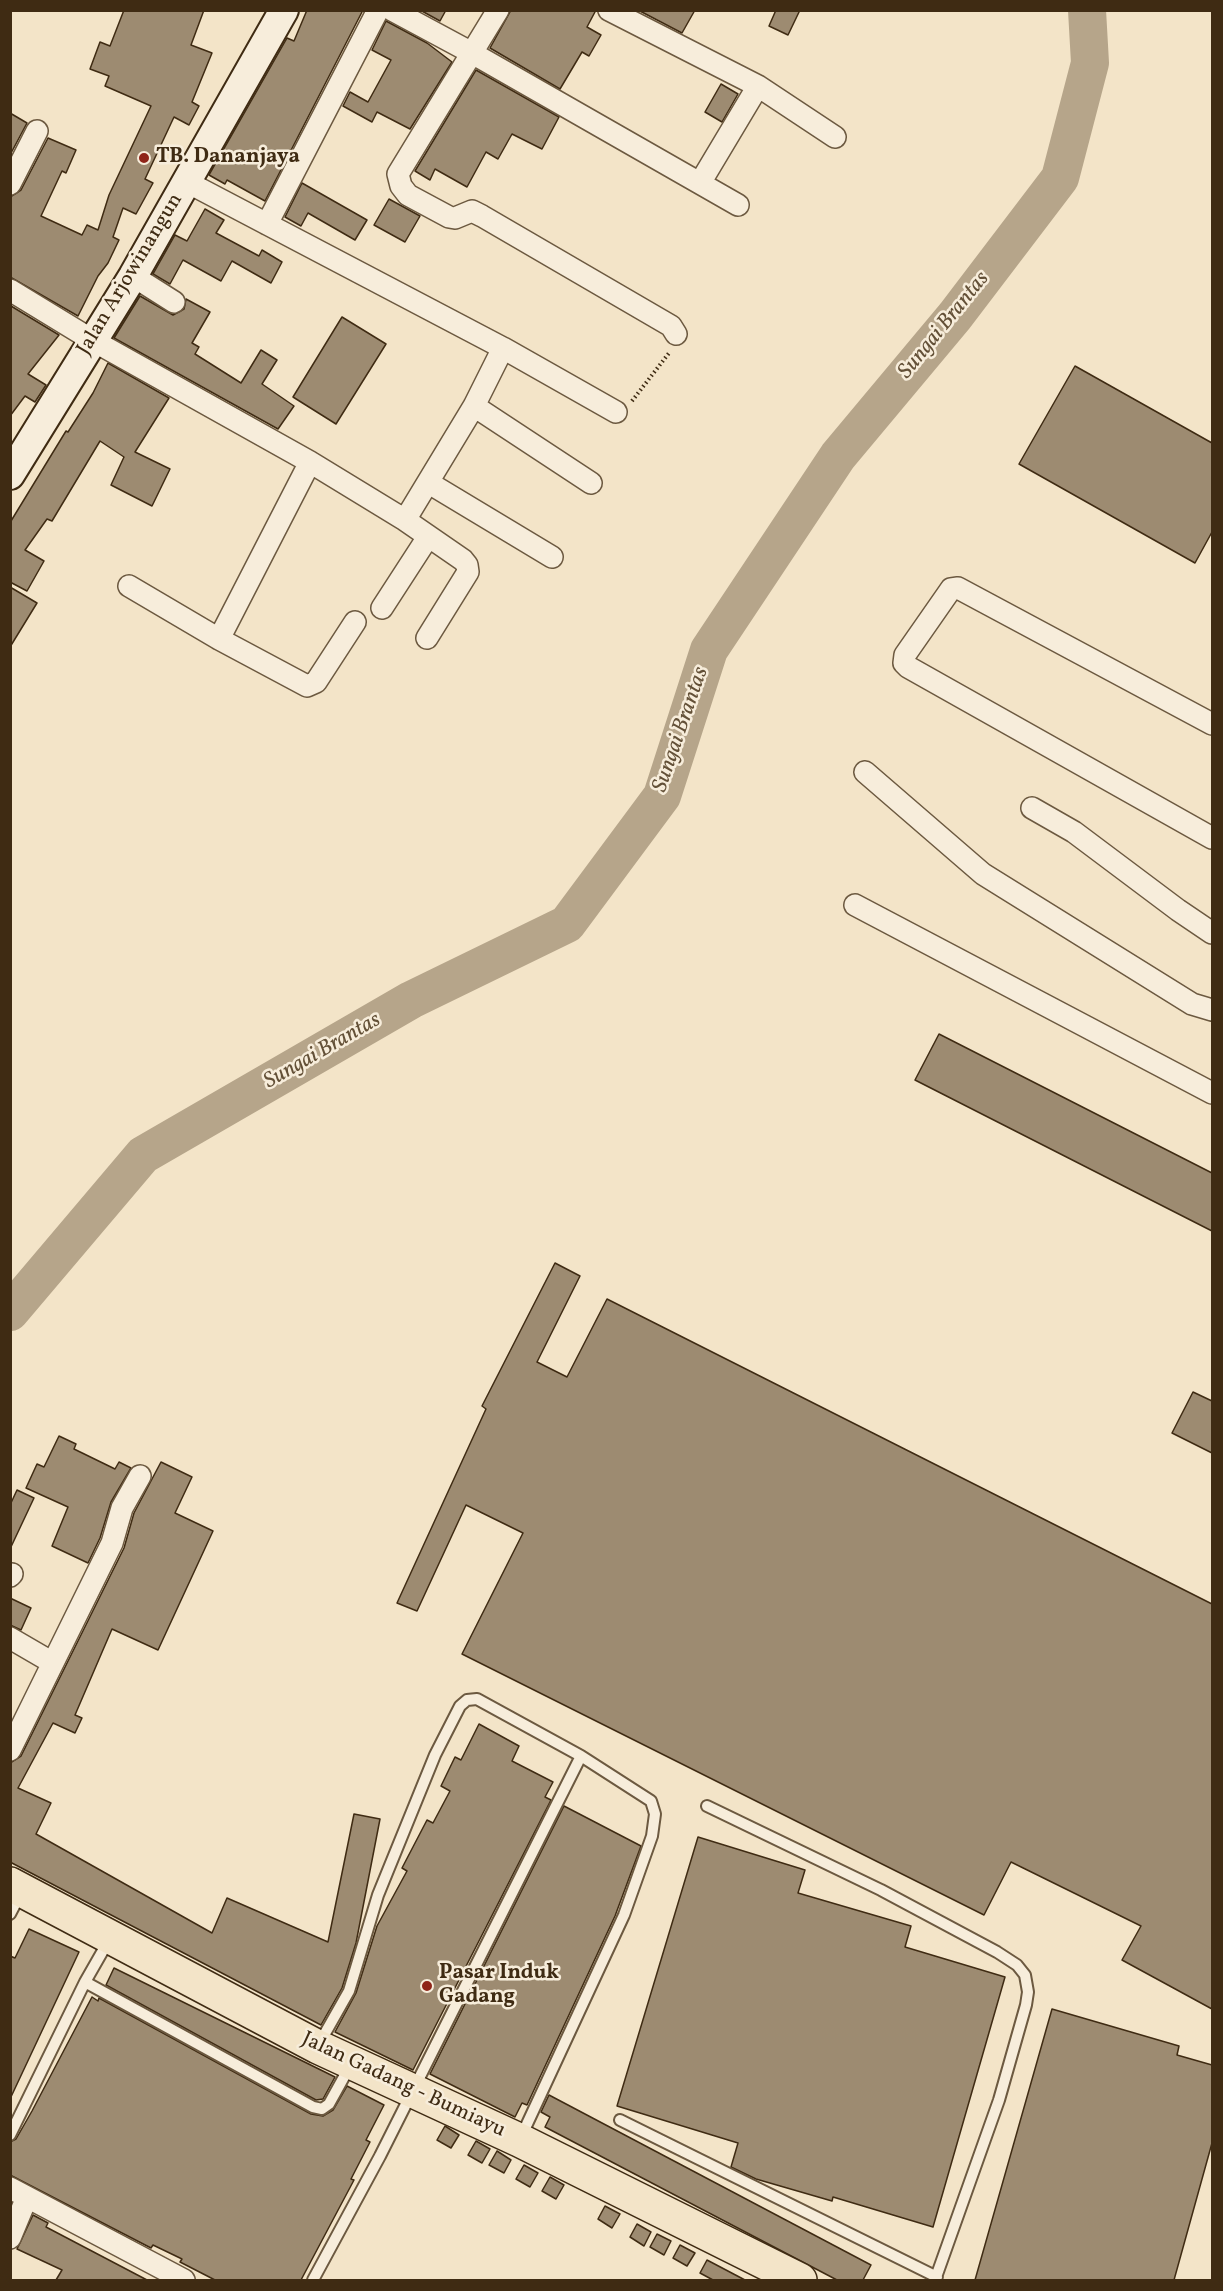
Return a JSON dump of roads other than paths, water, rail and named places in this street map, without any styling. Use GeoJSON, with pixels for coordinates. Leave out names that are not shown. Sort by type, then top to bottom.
{"type":"FeatureCollection","features":[{"type":"Feature","properties":{"kind":"main road","name":"Jalan Arjowinangun"},"geometry":{"type":"LineString","coordinates":[[10,475],[133,276],[284,10]]}},
{"type":"Feature","properties":{"kind":"main road","name":"Jalan Gadang - Bumiayu"},"geometry":{"type":"LineString","coordinates":[[14,1896],[110,1939],[318,2047],[519,2140],[800,2280]]}},
{"type":"Feature","properties":{"kind":"street"},"geometry":{"type":"LineString","coordinates":[[267,224],[378,10]]}},
{"type":"Feature","properties":{"kind":"street"},"geometry":{"type":"LineString","coordinates":[[392,10],[472,53],[738,205]]}},
{"type":"Feature","properties":{"kind":"street"},"geometry":{"type":"LineString","coordinates":[[498,10],[398,174],[401,186],[408,195],[449,217],[455,218],[472,211],[671,326],[676,334]]}},
{"type":"Feature","properties":{"kind":"street"},"geometry":{"type":"LineString","coordinates":[[617,12],[758,86],[836,137]]}},
{"type":"Feature","properties":{"kind":"street"},"geometry":{"type":"LineString","coordinates":[[700,183],[758,86]]}},
{"type":"Feature","properties":{"kind":"street"},"geometry":{"type":"LineString","coordinates":[[10,183],[37,131]]}},
{"type":"Feature","properties":{"kind":"street"},"geometry":{"type":"LineString","coordinates":[[187,182],[503,348],[616,412]]}},
{"type":"Feature","properties":{"kind":"street"},"geometry":{"type":"LineString","coordinates":[[133,276],[174,302]]}},
{"type":"Feature","properties":{"kind":"street"},"geometry":{"type":"LineString","coordinates":[[10,290],[92,340],[310,462],[405,520],[463,560],[468,572],[427,638]]}},
{"type":"Feature","properties":{"kind":"street"},"geometry":{"type":"LineString","coordinates":[[405,520],[474,406],[503,348]]}},
{"type":"Feature","properties":{"kind":"street"},"geometry":{"type":"LineString","coordinates":[[474,406],[591,483]]}},
{"type":"Feature","properties":{"kind":"street"},"geometry":{"type":"LineString","coordinates":[[219,639],[310,462]]}},
{"type":"Feature","properties":{"kind":"street"},"geometry":{"type":"LineString","coordinates":[[429,483],[552,557]]}},
{"type":"Feature","properties":{"kind":"street"},"geometry":{"type":"LineString","coordinates":[[382,608],[428,537]]}},
{"type":"Feature","properties":{"kind":"street"},"geometry":{"type":"LineString","coordinates":[[129,586],[219,639],[310,687],[316,682],[355,622]]}},
{"type":"Feature","properties":{"kind":"street"},"geometry":{"type":"LineString","coordinates":[[1212,724],[958,588],[951,589],[905,656],[904,663],[908,667],[1212,838]]}},
{"type":"Feature","properties":{"kind":"street"},"geometry":{"type":"LineString","coordinates":[[865,772],[983,874],[1192,1004],[1212,1010]]}},
{"type":"Feature","properties":{"kind":"street"},"geometry":{"type":"LineString","coordinates":[[1032,808],[1074,832],[1212,933]]}},
{"type":"Feature","properties":{"kind":"street"},"geometry":{"type":"LineString","coordinates":[[855,905],[1212,1093]]}},
{"type":"Feature","properties":{"kind":"street"},"geometry":{"type":"LineString","coordinates":[[10,1750],[112,1543],[122,1508],[140,1476]]}},
{"type":"Feature","properties":{"kind":"street"},"geometry":{"type":"LineString","coordinates":[[10,1638],[53,1663]]}},
{"type":"Feature","properties":{"kind":"street"},"geometry":{"type":"LineString","coordinates":[[10,2238],[19,2193],[183,2280]]}},
{"type":"Feature","properties":{"kind":"lane"},"geometry":{"type":"LineString","coordinates":[[318,2047],[349,1991],[378,1895],[435,1755],[460,1706],[467,1700],[477,1699],[580,1756],[651,1802],[655,1814],[652,1836],[624,1915],[519,2140]]}},
{"type":"Feature","properties":{"kind":"lane"},"geometry":{"type":"LineString","coordinates":[[313,2280],[411,2092],[580,1756]]}},
{"type":"Feature","properties":{"kind":"lane"},"geometry":{"type":"LineString","coordinates":[[620,2120],[936,2279],[999,2100],[1026,2006],[1028,1992],[1025,1975],[1017,1965],[881,1890],[707,1806]]}},
{"type":"Feature","properties":{"kind":"lane"},"geometry":{"type":"LineString","coordinates":[[10,2135],[85,1982],[110,1939]]}},
{"type":"Feature","properties":{"kind":"lane"},"geometry":{"type":"LineString","coordinates":[[85,1982],[313,2107],[322,2109],[329,2104],[352,2062]]}},
{"type":"Feature","properties":{"kind":"waterway","name":"Sungai Brantas"},"geometry":{"type":"LineString","coordinates":[[10,1312],[143,1155],[411,1000],[567,924],[662,796],[709,650],[838,456],[955,316],[1060,178],[1090,63],[1087,10]]}},
{"type":"Feature","properties":{"kind":"place","name":"TB. Dananjaya"},"geometry":{"type":"Point","coordinates":[144,158]}},
{"type":"Feature","properties":{"kind":"place","name":"Pasar Induk Gadang"},"geometry":{"type":"Point","coordinates":[427,1986]}}]}
